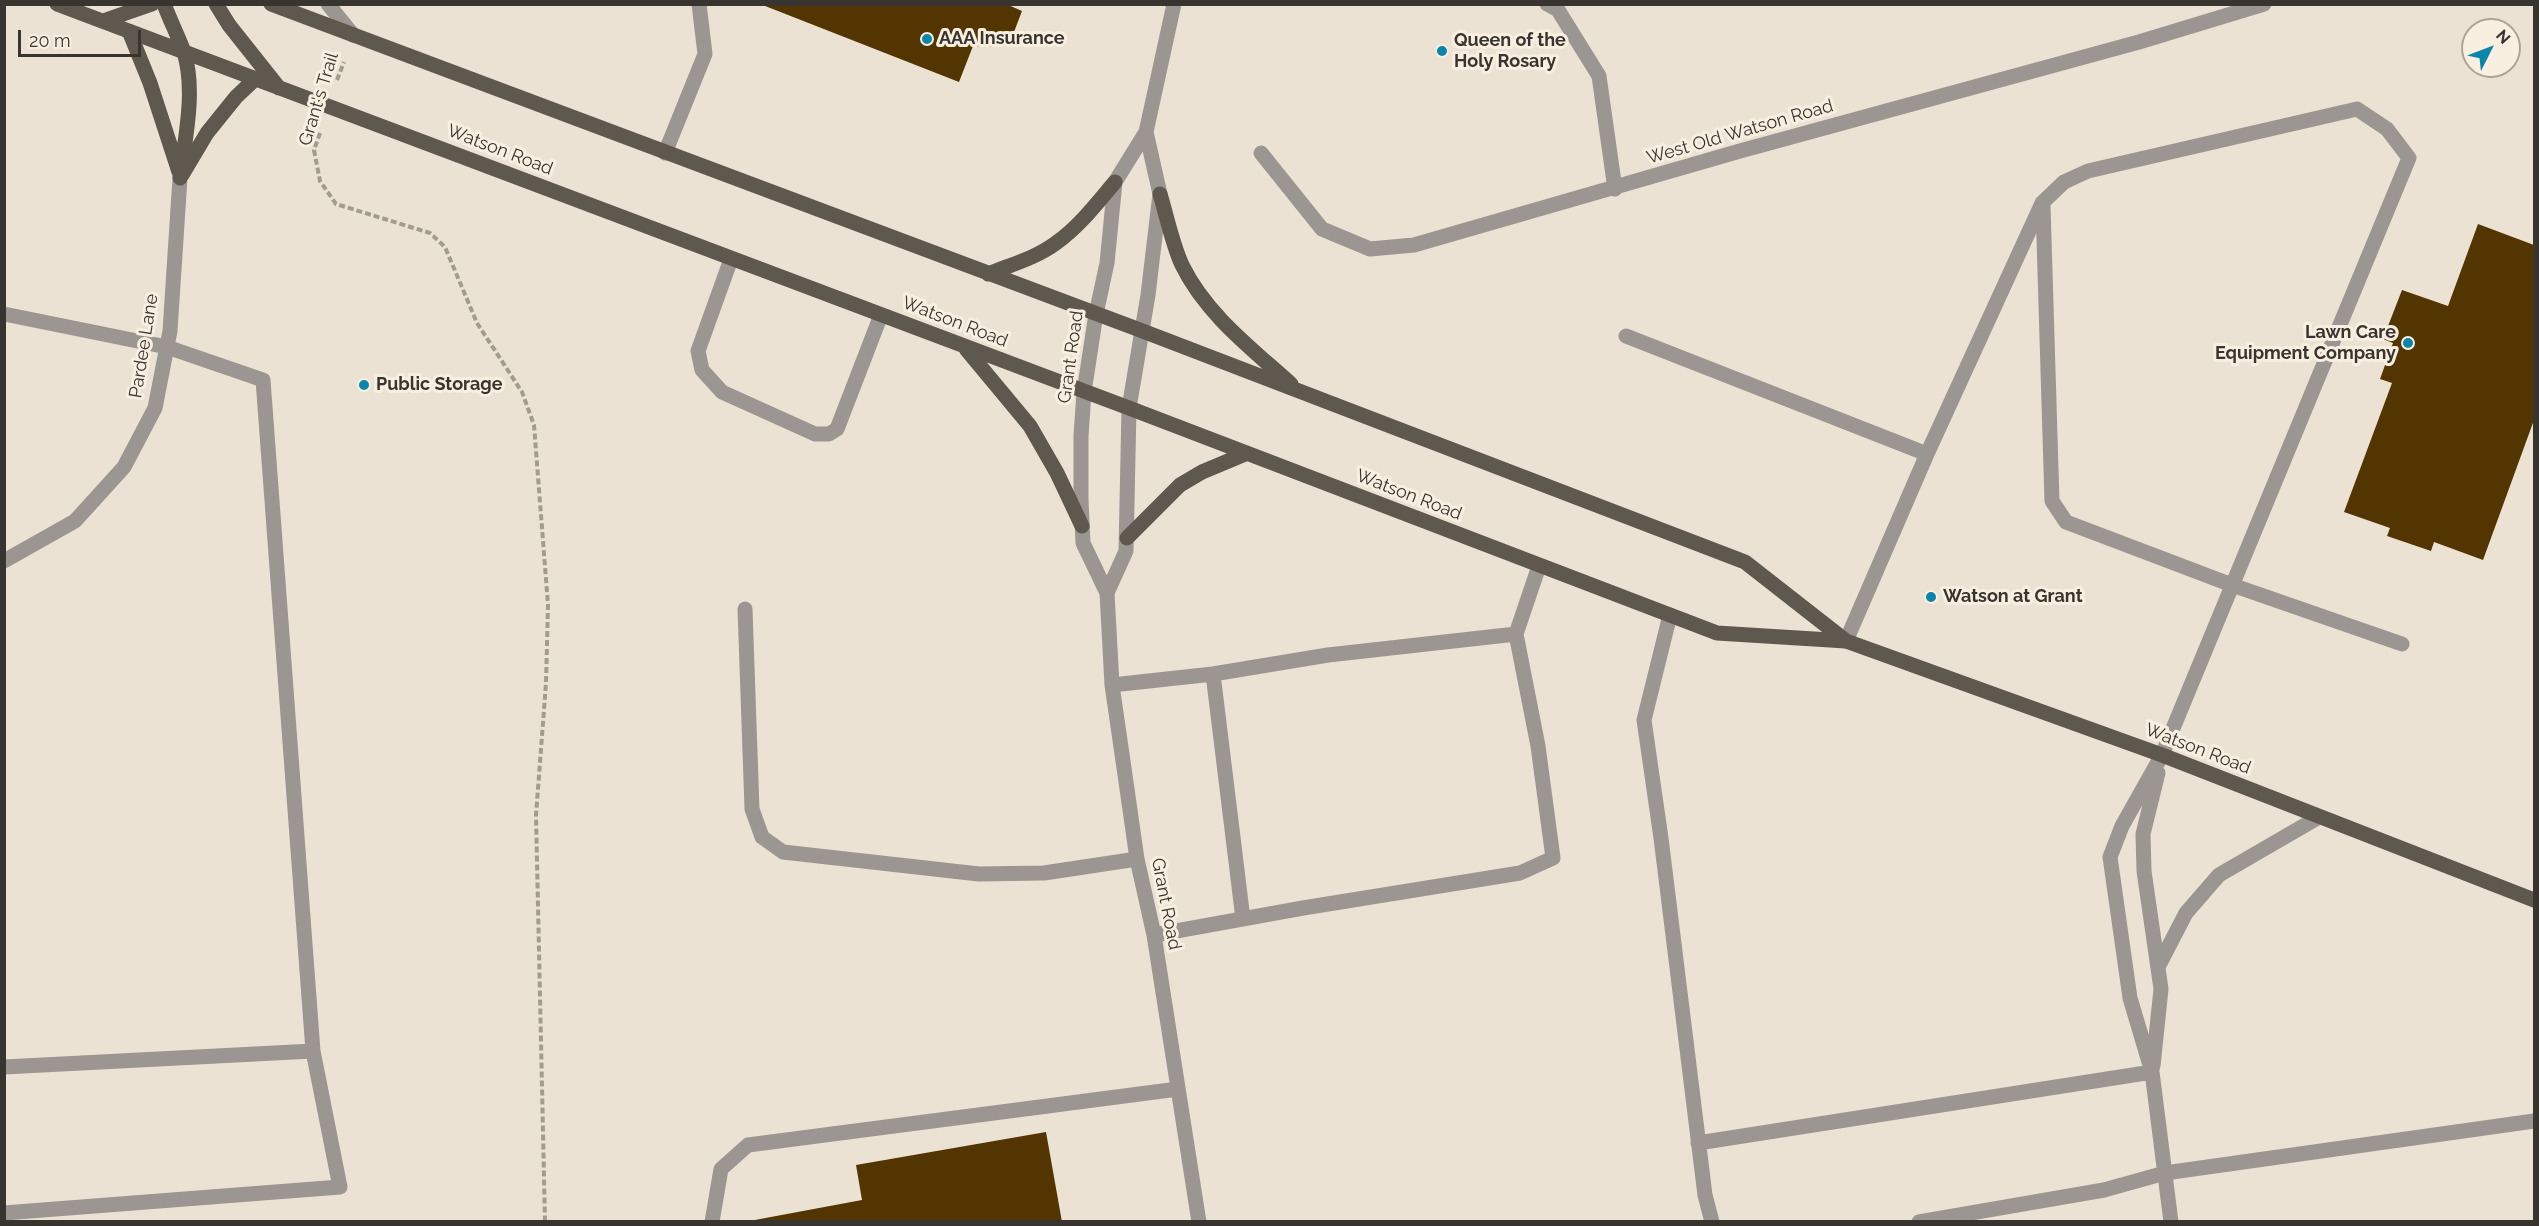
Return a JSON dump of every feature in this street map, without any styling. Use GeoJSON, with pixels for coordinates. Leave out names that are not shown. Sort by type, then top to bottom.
{"type":"FeatureCollection","features":[{"type":"Feature","properties":{"kind":"main road","name":"Watson Road"},"geometry":{"type":"LineString","coordinates":[[57,4],[1129,408],[1717,633],[1846,640],[2162,755],[2535,900]]}},
{"type":"Feature","properties":{"kind":"main road"},"geometry":{"type":"LineString","coordinates":[[103,21],[152,4]]}},
{"type":"Feature","properties":{"kind":"main road"},"geometry":{"type":"LineString","coordinates":[[164,4],[184,52],[188,75],[189,98],[180,178]]}},
{"type":"Feature","properties":{"kind":"main road"},"geometry":{"type":"LineString","coordinates":[[216,4],[229,25],[279,88]]}},
{"type":"Feature","properties":{"kind":"main road","name":"Watson Road"},"geometry":{"type":"LineString","coordinates":[[271,4],[1140,330],[1745,562],[1846,640]]}},
{"type":"Feature","properties":{"kind":"main road"},"geometry":{"type":"LineString","coordinates":[[129,31],[150,83],[180,178]]}},
{"type":"Feature","properties":{"kind":"main road"},"geometry":{"type":"LineString","coordinates":[[180,178],[207,134],[236,97],[255,79]]}},
{"type":"Feature","properties":{"kind":"main road"},"geometry":{"type":"LineString","coordinates":[[988,274],[1030,257],[1056,243],[1086,216],[1114,182]]}},
{"type":"Feature","properties":{"kind":"main road"},"geometry":{"type":"LineString","coordinates":[[1160,194],[1182,263],[1198,293],[1213,313],[1297,390]]}},
{"type":"Feature","properties":{"kind":"main road"},"geometry":{"type":"LineString","coordinates":[[964,346],[1030,426],[1057,473],[1082,526]]}},
{"type":"Feature","properties":{"kind":"main road"},"geometry":{"type":"LineString","coordinates":[[1127,538],[1180,485],[1202,472],[1245,454]]}},
{"type":"Feature","properties":{"kind":"street"},"geometry":{"type":"LineString","coordinates":[[328,4],[353,35]]}},
{"type":"Feature","properties":{"kind":"street"},"geometry":{"type":"LineString","coordinates":[[665,153],[705,54],[699,4]]}},
{"type":"Feature","properties":{"kind":"street","name":"Grant Road"},"geometry":{"type":"LineString","coordinates":[[1174,4],[1146,132],[1114,182],[1107,263],[1096,314],[1084,392],[1081,436],[1082,526],[1083,543],[1107,593],[1113,685],[1137,859],[1154,935],[1199,1221]]}},
{"type":"Feature","properties":{"kind":"street"},"geometry":{"type":"LineString","coordinates":[[1547,4],[1558,10],[1599,76],[1614,189]]}},
{"type":"Feature","properties":{"kind":"street","name":"West Old Watson Road"},"geometry":{"type":"LineString","coordinates":[[1261,153],[1322,229],[1370,249],[1414,245],[1740,151],[2139,42],[2264,4]]}},
{"type":"Feature","properties":{"kind":"street"},"geometry":{"type":"LineString","coordinates":[[1846,640],[1927,454],[2042,203],[2064,182],[2088,171],[2357,110],[2387,129],[2409,158],[2162,755],[2122,826],[2110,857],[2130,999],[2152,1072],[2171,1221]]}},
{"type":"Feature","properties":{"kind":"street","name":"Grant Road"},"geometry":{"type":"LineString","coordinates":[[1107,593],[1126,551],[1129,408],[1149,285],[1160,194],[1146,132]]}},
{"type":"Feature","properties":{"kind":"street","name":"Pardee Lane"},"geometry":{"type":"LineString","coordinates":[[4,561],[75,521],[124,467],[155,408],[167,347],[180,178]]}},
{"type":"Feature","properties":{"kind":"street"},"geometry":{"type":"LineString","coordinates":[[2042,203],[2052,501],[2066,522],[2232,585],[2402,644]]}},
{"type":"Feature","properties":{"kind":"street"},"geometry":{"type":"LineString","coordinates":[[731,259],[698,351],[702,369],[722,392],[815,434],[829,434],[837,429],[881,315]]}},
{"type":"Feature","properties":{"kind":"street"},"geometry":{"type":"LineString","coordinates":[[4,314],[167,347],[263,380],[313,1051],[340,1187],[4,1213]]}},
{"type":"Feature","properties":{"kind":"street"},"geometry":{"type":"LineString","coordinates":[[1626,336],[1927,454]]}},
{"type":"Feature","properties":{"kind":"street"},"geometry":{"type":"LineString","coordinates":[[1154,935],[1520,873],[1553,858],[1538,746],[1516,634],[1539,566]]}},
{"type":"Feature","properties":{"kind":"street"},"geometry":{"type":"LineString","coordinates":[[745,609],[752,809],[762,837],[783,852],[979,874],[1044,873],[1137,859]]}},
{"type":"Feature","properties":{"kind":"street"},"geometry":{"type":"LineString","coordinates":[[1670,615],[1644,720],[1661,838],[1705,1195],[1712,1221]]}},
{"type":"Feature","properties":{"kind":"street"},"geometry":{"type":"LineString","coordinates":[[1113,685],[1213,674],[1328,655],[1516,634]]}},
{"type":"Feature","properties":{"kind":"street"},"geometry":{"type":"LineString","coordinates":[[1213,674],[1243,919]]}},
{"type":"Feature","properties":{"kind":"street"},"geometry":{"type":"LineString","coordinates":[[2152,1072],[2161,989],[2144,871],[2143,834],[2162,755]]}},
{"type":"Feature","properties":{"kind":"street"},"geometry":{"type":"LineString","coordinates":[[2158,967],[2186,913],[2219,875],[2319,817]]}},
{"type":"Feature","properties":{"kind":"street"},"geometry":{"type":"LineString","coordinates":[[4,1067],[313,1051]]}},
{"type":"Feature","properties":{"kind":"street"},"geometry":{"type":"LineString","coordinates":[[1698,1143],[2152,1072]]}},
{"type":"Feature","properties":{"kind":"street"},"geometry":{"type":"LineString","coordinates":[[712,1221],[721,1169],[748,1145],[1178,1089]]}},
{"type":"Feature","properties":{"kind":"street"},"geometry":{"type":"LineString","coordinates":[[1919,1221],[2104,1190],[2165,1173],[2535,1121]]}},
{"type":"Feature","properties":{"kind":"path","name":"Grant's Trail"},"geometry":{"type":"LineString","coordinates":[[353,35],[314,150],[320,181],[336,204],[430,233],[445,248],[477,323],[522,392],[534,425],[548,605],[546,683],[536,814],[545,1221]]}},
{"type":"Feature","properties":{"kind":"building","name":"AAA Insurance"},"geometry":{"type":"Polygon","coordinates":[[[760,4],[1006,4],[1022,11],[1014,32],[992,47],[973,46],[959,82],[760,4]]]}},
{"type":"Feature","properties":{"kind":"building"},"geometry":{"type":"Polygon","coordinates":[[[2478,224],[2534,245],[2534,420],[2483,560],[2434,542],[2431,551],[2387,536],[2390,528],[2344,512],[2392,383],[2380,379],[2393,343],[2383,339],[2402,290],[2448,306],[2478,224]]]}},
{"type":"Feature","properties":{"kind":"building"},"geometry":{"type":"Polygon","coordinates":[[[1046,1132],[1062,1222],[744,1222],[862,1200],[856,1165],[1046,1132]]]}},
{"type":"Feature","properties":{"kind":"place","name":"AAA Insurance"},"geometry":{"type":"Point","coordinates":[927,39]}},
{"type":"Feature","properties":{"kind":"place","name":"Queen of the Holy Rosary"},"geometry":{"type":"Point","coordinates":[1442,51]}},
{"type":"Feature","properties":{"kind":"place","name":"Lawn Care Equipment Company"},"geometry":{"type":"Point","coordinates":[2408,343]}},
{"type":"Feature","properties":{"kind":"place","name":"Public Storage"},"geometry":{"type":"Point","coordinates":[364,385]}},
{"type":"Feature","properties":{"kind":"place","name":"Watson at Grant"},"geometry":{"type":"Point","coordinates":[1931,597]}}]}
